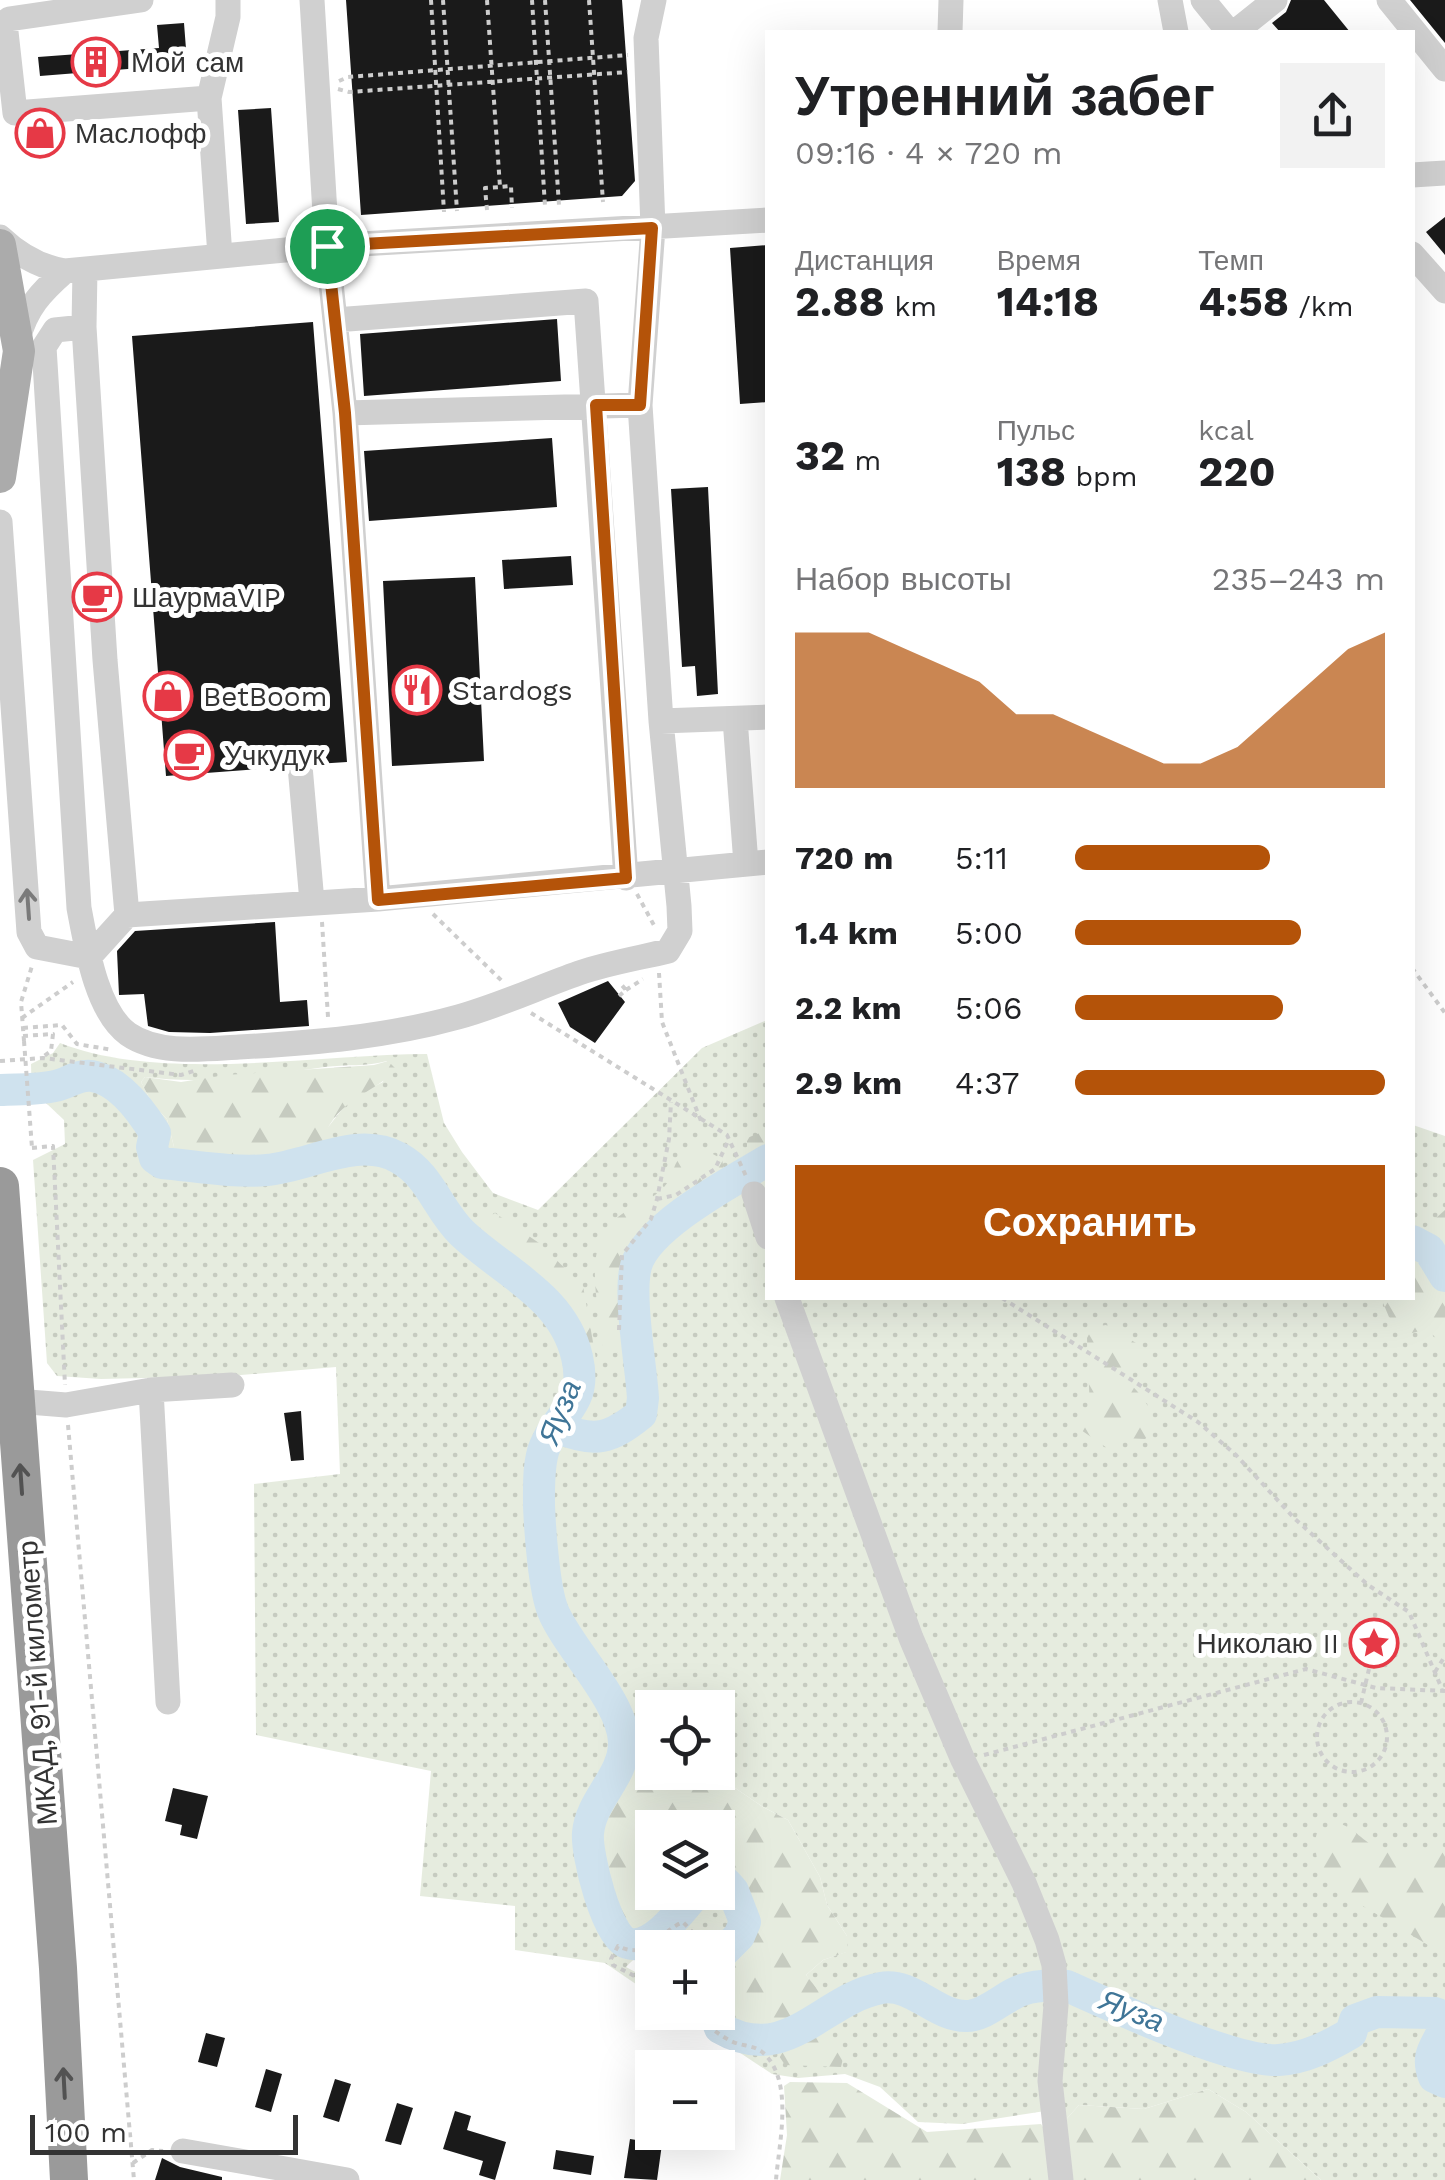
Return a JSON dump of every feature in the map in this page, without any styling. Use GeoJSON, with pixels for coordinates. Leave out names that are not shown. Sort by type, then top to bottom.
{"type":"FeatureCollection","features":[{"type":"Feature","properties":{"kind":"highway","name":"МКАД, 91-й километр"},"geometry":{"type":"LineString","coordinates":[[0,1186],[58,1968],[69,2180]]}},
{"type":"Feature","properties":{"kind":"main road"},"geometry":{"type":"LineString","coordinates":[[0,245],[18,342],[17,374],[0,477]]}},
{"type":"Feature","properties":{"kind":"street"},"geometry":{"type":"LineString","coordinates":[[141,0],[5,18],[14,112],[209,98]]}},
{"type":"Feature","properties":{"kind":"street"},"geometry":{"type":"LineString","coordinates":[[220,256],[209,98],[228,16],[228,0]]}},
{"type":"Feature","properties":{"kind":"street"},"geometry":{"type":"LineString","coordinates":[[312,0],[327,246],[345,413],[378,900]]}},
{"type":"Feature","properties":{"kind":"street"},"geometry":{"type":"LineString","coordinates":[[84,328],[55,330],[44,347],[79,908],[88,957],[107,1007],[130,1035],[182,1048],[330,1041],[416,1028],[462,1016],[583,972],[668,951],[680,930],[661,721],[640,405],[652,228],[646,38],[654,0]]}},
{"type":"Feature","properties":{"kind":"street"},"geometry":{"type":"LineString","coordinates":[[950,30],[951,0]]}},
{"type":"Feature","properties":{"kind":"street"},"geometry":{"type":"LineString","coordinates":[[1170,0],[1176,30]]}},
{"type":"Feature","properties":{"kind":"street"},"geometry":{"type":"LineString","coordinates":[[1203,0],[1230,30]]}},
{"type":"Feature","properties":{"kind":"street"},"geometry":{"type":"LineString","coordinates":[[1235,30],[1274,0]]}},
{"type":"Feature","properties":{"kind":"street"},"geometry":{"type":"LineString","coordinates":[[1389,0],[1413,30]]}},
{"type":"Feature","properties":{"kind":"street"},"geometry":{"type":"LineString","coordinates":[[1415,32],[1445,69]]}},
{"type":"Feature","properties":{"kind":"street"},"geometry":{"type":"LineString","coordinates":[[1415,175],[1445,173]]}},
{"type":"Feature","properties":{"kind":"street"},"geometry":{"type":"LineString","coordinates":[[0,237],[45,268],[75,270],[327,246],[765,220]]}},
{"type":"Feature","properties":{"kind":"street"},"geometry":{"type":"LineString","coordinates":[[1415,257],[1445,291]]}},
{"type":"Feature","properties":{"kind":"street"},"geometry":{"type":"LineString","coordinates":[[75,270],[84,328],[128,915]]}},
{"type":"Feature","properties":{"kind":"street"},"geometry":{"type":"LineString","coordinates":[[18,342],[24,316],[40,293],[75,270]]}},
{"type":"Feature","properties":{"kind":"street"},"geometry":{"type":"LineString","coordinates":[[335,320],[586,301],[631,884]]}},
{"type":"Feature","properties":{"kind":"street"},"geometry":{"type":"LineString","coordinates":[[345,413],[640,405]]}},
{"type":"Feature","properties":{"kind":"street"},"geometry":{"type":"LineString","coordinates":[[0,522],[30,932],[37,947],[88,957]]}},
{"type":"Feature","properties":{"kind":"street"},"geometry":{"type":"LineString","coordinates":[[661,721],[765,717]]}},
{"type":"Feature","properties":{"kind":"street"},"geometry":{"type":"LineString","coordinates":[[88,957],[128,915],[317,910],[378,900],[631,884],[675,872],[757,863],[735,718]]}},
{"type":"Feature","properties":{"kind":"street"},"geometry":{"type":"LineString","coordinates":[[300,766],[317,910]]}},
{"type":"Feature","properties":{"kind":"street"},"geometry":{"type":"LineString","coordinates":[[754,1194],[765,1228]]}},
{"type":"Feature","properties":{"kind":"street"},"geometry":{"type":"LineString","coordinates":[[788,1300],[911,1638],[962,1760],[1024,1884],[1054,1965],[1056,2004],[1050,2081],[1061,2180]]}},
{"type":"Feature","properties":{"kind":"street"},"geometry":{"type":"LineString","coordinates":[[16,1400],[66,1405],[151,1390],[232,1385]]}},
{"type":"Feature","properties":{"kind":"street"},"geometry":{"type":"LineString","coordinates":[[151,1390],[168,1702]]}},
{"type":"Feature","properties":{"kind":"street"},"geometry":{"type":"LineString","coordinates":[[183,2151],[347,2180]]}},
{"type":"Feature","properties":{"kind":"path"},"geometry":{"type":"LineString","coordinates":[[430,0],[444,212]]}},
{"type":"Feature","properties":{"kind":"path"},"geometry":{"type":"LineString","coordinates":[[443,0],[458,212]]}},
{"type":"Feature","properties":{"kind":"path"},"geometry":{"type":"LineString","coordinates":[[487,0],[500,187]]}},
{"type":"Feature","properties":{"kind":"path"},"geometry":{"type":"LineString","coordinates":[[532,0],[546,206]]}},
{"type":"Feature","properties":{"kind":"path"},"geometry":{"type":"LineString","coordinates":[[545,0],[560,205]]}},
{"type":"Feature","properties":{"kind":"path"},"geometry":{"type":"LineString","coordinates":[[589,0],[603,202]]}},
{"type":"Feature","properties":{"kind":"path"},"geometry":{"type":"LineString","coordinates":[[348,77],[628,56]]}},
{"type":"Feature","properties":{"kind":"path"},"geometry":{"type":"LineString","coordinates":[[349,92],[629,72]]}},
{"type":"Feature","properties":{"kind":"path"},"geometry":{"type":"LineString","coordinates":[[487,210],[486,188],[511,186],[512,208]]}},
{"type":"Feature","properties":{"kind":"path"},"geometry":{"type":"LineString","coordinates":[[631,884],[668,951],[658,970],[662,1022],[702,1121]]}},
{"type":"Feature","properties":{"kind":"path"},"geometry":{"type":"LineString","coordinates":[[427,908],[529,1012],[731,1141],[754,1194]]}},
{"type":"Feature","properties":{"kind":"path"},"geometry":{"type":"LineString","coordinates":[[317,910],[330,1041]]}},
{"type":"Feature","properties":{"kind":"path"},"geometry":{"type":"LineString","coordinates":[[37,947],[21,1002],[23,1039],[32,1148],[53,1146],[66,1405],[134,2180]]}},
{"type":"Feature","properties":{"kind":"path"},"geometry":{"type":"LineString","coordinates":[[1415,972],[1445,1013]]}},
{"type":"Feature","properties":{"kind":"path"},"geometry":{"type":"LineString","coordinates":[[23,1039],[52,1034],[51,1051],[43,1058]]}},
{"type":"Feature","properties":{"kind":"path"},"geometry":{"type":"LineString","coordinates":[[0,1061],[43,1058],[181,1075]]}},
{"type":"Feature","properties":{"kind":"path"},"geometry":{"type":"LineString","coordinates":[[619,1330],[622,1255],[651,1220],[669,1139],[671,1102]]}},
{"type":"Feature","properties":{"kind":"path"},"geometry":{"type":"LineString","coordinates":[[657,1199],[676,1195],[716,1169],[731,1141]]}},
{"type":"Feature","properties":{"kind":"path"},"geometry":{"type":"LineString","coordinates":[[998,1751],[1306,1669],[1365,1685],[1443,1690],[1409,1612],[1368,1585],[1294,1518],[1236,1455],[1198,1422],[1005,1300]]}},
{"type":"Feature","properties":{"kind":"path"},"geometry":{"type":"LineString","coordinates":[[1381,1623],[1392,1631],[1394,1651],[1384,1660],[1370,1662],[1356,1650],[1356,1638],[1368,1624],[1381,1623]]}},
{"type":"Feature","properties":{"kind":"path"},"geometry":{"type":"LineString","coordinates":[[1361,1703],[1373,1652]]}},
{"type":"Feature","properties":{"kind":"path"},"geometry":{"type":"LineString","coordinates":[[1435,1672],[1445,1656]]}},
{"type":"Feature","properties":{"kind":"path"},"geometry":{"type":"LineString","coordinates":[[1361,1703],[1380,1716],[1387,1737],[1385,1748],[1380,1758],[1363,1770],[1341,1771],[1322,1756],[1316,1733],[1327,1711],[1338,1704],[1361,1703]]}},
{"type":"Feature","properties":{"kind":"path"},"geometry":{"type":"LineString","coordinates":[[669,1930],[683,1922],[690,1930]]}},
{"type":"Feature","properties":{"kind":"path"},"geometry":{"type":"LineString","coordinates":[[635,1950],[618,1946],[611,1959],[612,1965],[635,1976]]}},
{"type":"Feature","properties":{"kind":"path"},"geometry":{"type":"LineString","coordinates":[[713,2030],[729,2040],[756,2048],[773,2062],[781,2104],[776,2180]]}},
{"type":"Feature","properties":{"kind":"path"},"geometry":{"type":"LineString","coordinates":[[133,2163],[152,2150],[183,2151]]}},
{"type":"Feature","properties":{"kind":"green space"},"geometry":{"type":"Polygon","coordinates":[[[765,1021],[765,1300],[1415,1300],[1415,1126],[1445,1136],[1445,2180],[1321,2180],[1246,2112],[1208,2089],[1144,2109],[1079,2105],[1063,2123],[1058,2109],[962,2124],[918,2122],[880,2087],[845,2074],[798,2078],[772,2074],[706,2030],[759,2027],[814,2008],[817,1991],[806,1975],[823,1960],[846,1952],[847,1936],[827,1905],[820,1877],[788,1820],[735,1788],[735,1690],[635,1690],[635,1784],[603,1876],[627,1935],[661,1910],[735,1910],[735,1882],[746,1902],[751,1928],[735,1949],[735,1930],[635,1930],[635,1959],[626,1967],[635,1972],[635,1983],[605,1963],[515,1950],[515,1906],[420,1896],[431,1771],[256,1735],[254,1484],[340,1474],[336,1367],[229,1376],[57,1376],[47,1363],[33,1160],[65,1144],[64,1120],[46,1103],[32,1102],[31,1064],[53,1053],[60,1043],[145,1062],[192,1064],[427,1054],[444,1123],[493,1193],[538,1210],[702,1048],[765,1021]],[[387,1061],[235,1078],[145,1077],[141,1082],[153,1105],[167,1119],[174,1147],[325,1131],[351,1098],[383,1082],[387,1061]]]}},
{"type":"Feature","properties":{"kind":"green space"},"geometry":{"type":"Polygon","coordinates":[[[388,1061],[397,1070],[342,1109],[326,1131],[321,1146],[247,1160],[208,1159],[174,1147],[167,1119],[153,1105],[141,1082],[145,1077],[181,1082],[388,1061]]]}},
{"type":"Feature","properties":{"kind":"green space"},"geometry":{"type":"Polygon","coordinates":[[[765,1131],[765,1188],[760,1188],[747,1158],[747,1138],[765,1131]]]}},
{"type":"Feature","properties":{"kind":"green space"},"geometry":{"type":"Polygon","coordinates":[[[700,1147],[722,1159],[725,1176],[670,1210],[646,1231],[630,1258],[626,1278],[629,1353],[603,1352],[595,1278],[600,1243],[608,1227],[622,1214],[652,1198],[667,1184],[677,1162],[700,1147]]]}},
{"type":"Feature","properties":{"kind":"green space"},"geometry":{"type":"Polygon","coordinates":[[[1445,1210],[1445,1349],[1428,1329],[1408,1334],[1389,1317],[1382,1300],[1415,1300],[1418,1234],[1445,1210]]]}},
{"type":"Feature","properties":{"kind":"green space"},"geometry":{"type":"Polygon","coordinates":[[[495,1213],[539,1243],[583,1286],[596,1359],[584,1362],[564,1307],[533,1272],[471,1230],[495,1213]]]}},
{"type":"Feature","properties":{"kind":"green space"},"geometry":{"type":"Polygon","coordinates":[[[1106,1325],[1136,1343],[1141,1353],[1121,1376],[1144,1400],[1154,1431],[1145,1439],[1124,1438],[1118,1448],[1110,1450],[1081,1430],[1080,1418],[1090,1410],[1087,1338],[1093,1327],[1106,1325]]]}},
{"type":"Feature","properties":{"kind":"green space"},"geometry":{"type":"Polygon","coordinates":[[[635,1764],[635,1790],[735,1788],[788,1820],[820,1877],[827,1905],[847,1936],[847,1952],[823,1960],[806,1975],[821,1994],[804,2013],[765,2027],[735,2027],[735,1949],[751,1928],[748,1906],[735,1879],[735,1810],[635,1810],[635,1910],[669,1910],[653,1925],[627,1936],[603,1876],[596,1836],[626,1773],[635,1764]]]}},
{"type":"Feature","properties":{"kind":"green space"},"geometry":{"type":"Polygon","coordinates":[[[1337,1823],[1387,1850],[1445,1848],[1445,1948],[1428,1945],[1333,1888],[1318,1862],[1315,1840],[1317,1833],[1337,1823]]]}},
{"type":"Feature","properties":{"kind":"green space"},"geometry":{"type":"Polygon","coordinates":[[[821,2029],[844,2054],[841,2067],[785,2065],[771,2044],[821,2029]]]}},
{"type":"Feature","properties":{"kind":"green space"},"geometry":{"type":"Polygon","coordinates":[[[790,2082],[847,2083],[927,2132],[1041,2124],[1052,2180],[780,2180],[787,2135],[784,2086],[790,2082]]]}},
{"type":"Feature","properties":{"kind":"green space"},"geometry":{"type":"Polygon","coordinates":[[[1208,2089],[1246,2112],[1321,2180],[1068,2180],[1063,2123],[1079,2105],[1144,2109],[1208,2089]]]}},
{"type":"Feature","properties":{"kind":"building"},"geometry":{"type":"Polygon","coordinates":[[[346,0],[622,0],[635,181],[622,196],[361,215],[346,0]]]}},
{"type":"Feature","properties":{"kind":"building"},"geometry":{"type":"Polygon","coordinates":[[[1291,0],[1324,0],[1348,30],[1278,30],[1272,23],[1286,12],[1291,0]]]}},
{"type":"Feature","properties":{"kind":"building"},"geometry":{"type":"Polygon","coordinates":[[[1410,0],[1445,0],[1445,43],[1410,0]]]}},
{"type":"Feature","properties":{"kind":"building","name":"Мой сам"},"geometry":{"type":"Polygon","coordinates":[[[184,23],[187,62],[40,76],[38,57],[159,48],[157,25],[184,23]]]}},
{"type":"Feature","properties":{"kind":"building"},"geometry":{"type":"Polygon","coordinates":[[[271,108],[279,222],[246,224],[238,110],[271,108]]]}},
{"type":"Feature","properties":{"kind":"building"},"geometry":{"type":"Polygon","coordinates":[[[51,127],[53,147],[33,148],[31,128],[51,127]]]}},
{"type":"Feature","properties":{"kind":"building"},"geometry":{"type":"Polygon","coordinates":[[[1445,217],[1445,255],[1426,232],[1445,217]]]}},
{"type":"Feature","properties":{"kind":"building"},"geometry":{"type":"Polygon","coordinates":[[[765,245],[765,402],[740,404],[730,248],[765,245]]]}},
{"type":"Feature","properties":{"kind":"building"},"geometry":{"type":"Polygon","coordinates":[[[557,319],[561,381],[364,396],[360,334],[557,319]]]}},
{"type":"Feature","properties":{"kind":"building"},"geometry":{"type":"Polygon","coordinates":[[[313,322],[347,762],[316,764],[313,756],[300,750],[290,753],[284,767],[166,776],[132,336],[313,322]]]}},
{"type":"Feature","properties":{"kind":"building"},"geometry":{"type":"Polygon","coordinates":[[[552,438],[557,507],[369,521],[364,451],[552,438]]]}},
{"type":"Feature","properties":{"kind":"building"},"geometry":{"type":"Polygon","coordinates":[[[708,487],[718,694],[697,696],[695,666],[682,667],[671,489],[708,487]]]}},
{"type":"Feature","properties":{"kind":"building"},"geometry":{"type":"Polygon","coordinates":[[[571,556],[573,585],[504,589],[502,560],[571,556]]]}},
{"type":"Feature","properties":{"kind":"building"},"geometry":{"type":"Polygon","coordinates":[[[475,577],[484,761],[392,766],[383,581],[475,577]]]}},
{"type":"Feature","properties":{"kind":"building"},"geometry":{"type":"Polygon","coordinates":[[[275,922],[280,1002],[307,1000],[309,1026],[169,1032],[148,1026],[144,994],[119,995],[117,951],[135,931],[275,922]]]}},
{"type":"Feature","properties":{"kind":"building"},"geometry":{"type":"Polygon","coordinates":[[[608,981],[625,1002],[595,1043],[570,1027],[558,1003],[608,981]]]}},
{"type":"Feature","properties":{"kind":"building"},"geometry":{"type":"Polygon","coordinates":[[[301,1411],[304,1460],[291,1461],[284,1413],[301,1411]]]}},
{"type":"Feature","properties":{"kind":"building"},"geometry":{"type":"Polygon","coordinates":[[[173,1788],[208,1796],[197,1839],[180,1835],[182,1825],[165,1821],[173,1788]]]}},
{"type":"Feature","properties":{"kind":"building"},"geometry":{"type":"Polygon","coordinates":[[[206,2033],[225,2038],[217,2067],[198,2062],[206,2033]]]}},
{"type":"Feature","properties":{"kind":"building"},"geometry":{"type":"Polygon","coordinates":[[[266,2069],[282,2074],[271,2112],[255,2107],[266,2069]]]}},
{"type":"Feature","properties":{"kind":"building"},"geometry":{"type":"Polygon","coordinates":[[[335,2079],[351,2084],[339,2122],[323,2117],[335,2079]]]}},
{"type":"Feature","properties":{"kind":"building"},"geometry":{"type":"Polygon","coordinates":[[[397,2103],[413,2108],[401,2145],[385,2141],[397,2103]]]}},
{"type":"Feature","properties":{"kind":"building"},"geometry":{"type":"Polygon","coordinates":[[[455,2111],[471,2116],[467,2130],[506,2142],[495,2180],[479,2175],[483,2161],[443,2149],[455,2111]]]}},
{"type":"Feature","properties":{"kind":"building"},"geometry":{"type":"Polygon","coordinates":[[[630,2139],[635,2140],[635,2150],[661,2150],[657,2180],[624,2178],[630,2139]]]}},
{"type":"Feature","properties":{"kind":"building"},"geometry":{"type":"Polygon","coordinates":[[[556,2150],[594,2156],[591,2175],[553,2169],[556,2150]]]}},
{"type":"Feature","properties":{"kind":"building"},"geometry":{"type":"Polygon","coordinates":[[[162,2158],[180,2167],[222,2177],[222,2180],[155,2180],[162,2158]]]}},
{"type":"Feature","properties":{"kind":"waterway","name":"Яуза"},"geometry":{"type":"LineString","coordinates":[[0,1090],[48,1087],[87,1076],[102,1079],[129,1098],[143,1116],[155,1133],[152,1147],[155,1158],[162,1163],[254,1171],[351,1151],[383,1152],[399,1158],[419,1174],[462,1233],[530,1287],[559,1317],[577,1357],[579,1386],[541,1460],[539,1506],[547,1589],[560,1626],[615,1710],[624,1743],[619,1767],[590,1821],[588,1844],[594,1875],[612,1926],[627,1943],[647,1941],[682,1910]]}},
{"type":"Feature","properties":{"kind":"waterway"},"geometry":{"type":"LineString","coordinates":[[558,1428],[582,1436],[602,1436],[641,1414],[643,1398],[633,1294],[636,1266],[643,1251],[673,1220],[765,1162]]}},
{"type":"Feature","properties":{"kind":"waterway"},"geometry":{"type":"LineString","coordinates":[[1415,1243],[1429,1250],[1445,1276]]}},
{"type":"Feature","properties":{"kind":"waterway","name":"Яуза"},"geometry":{"type":"LineString","coordinates":[[735,1896],[745,1922],[735,1940]]}},
{"type":"Feature","properties":{"kind":"waterway","name":"Яуза"},"geometry":{"type":"LineString","coordinates":[[725,2030],[744,2038],[765,2040],[785,2035],[860,1994],[881,1988],[903,1990],[944,2011],[966,2016],[981,2013],[1027,1988],[1067,1986],[1204,2043],[1259,2059],[1279,2060],[1326,2047],[1351,2033],[1355,2020],[1377,2012],[1435,2013],[1445,2017]]}},
{"type":"Feature","properties":{"kind":"waterway","name":"Яуза"},"geometry":{"type":"LineString","coordinates":[[1445,2026],[1431,2062],[1434,2077],[1445,2082]]}},
{"type":"Feature","properties":{"kind":"place","name":"Мой сам"},"geometry":{"type":"Point","coordinates":[96,62]}},
{"type":"Feature","properties":{"kind":"place","name":"Маслофф"},"geometry":{"type":"Point","coordinates":[40,133]}},
{"type":"Feature","properties":{"kind":"place","name":"ШаурмаVIP"},"geometry":{"type":"Point","coordinates":[97,597]}},
{"type":"Feature","properties":{"kind":"place","name":"Stardogs"},"geometry":{"type":"Point","coordinates":[417,690]}},
{"type":"Feature","properties":{"kind":"place","name":"BetBoom"},"geometry":{"type":"Point","coordinates":[168,696]}},
{"type":"Feature","properties":{"kind":"place","name":"Учкудук"},"geometry":{"type":"Point","coordinates":[189,755]}},
{"type":"Feature","properties":{"kind":"place","name":"Николаю II"},"geometry":{"type":"Point","coordinates":[1374,1643]}},
{"type":"Feature","properties":{"kind":"route"},"geometry":{"type":"LineString","coordinates":[[652,228],[640,405],[596,405],[626,878],[378,900],[345,413],[327,246],[652,228]]}}]}
